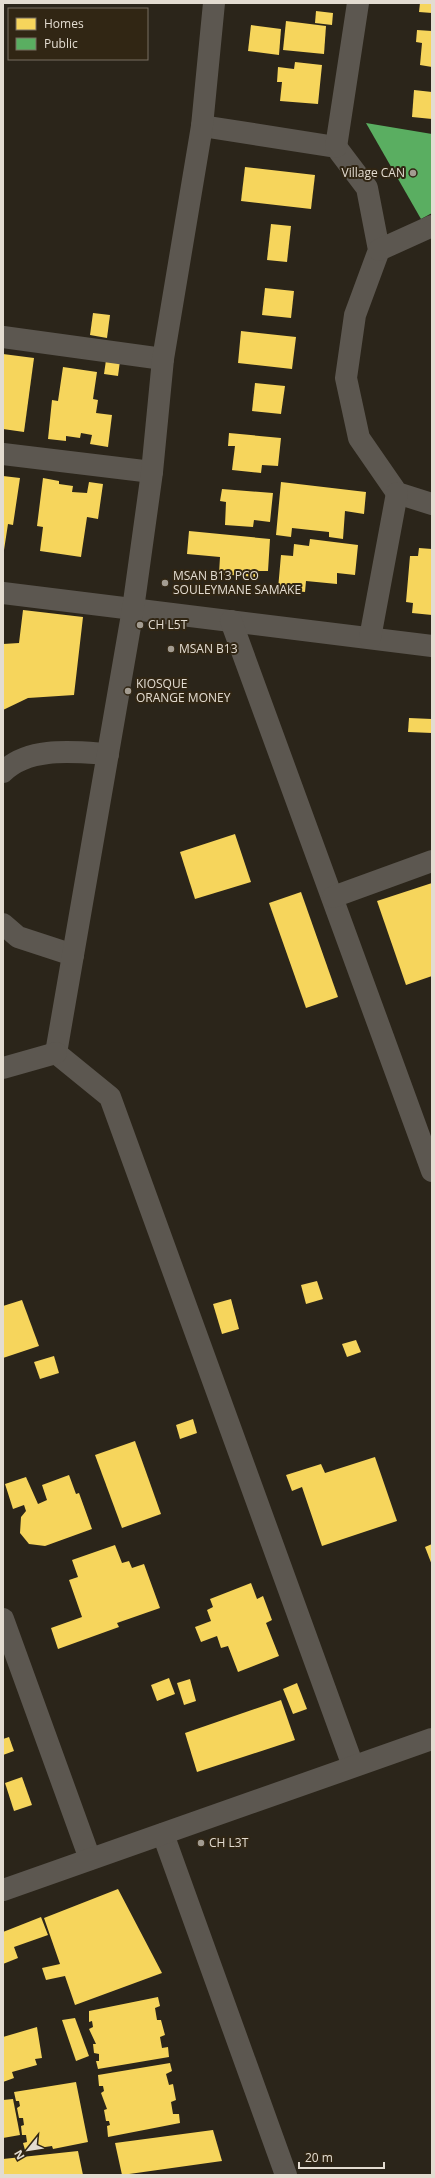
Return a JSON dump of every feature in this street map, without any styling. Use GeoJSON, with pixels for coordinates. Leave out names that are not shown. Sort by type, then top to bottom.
{"type":"FeatureCollection","features":[{"type":"Feature","properties":{"kind":"street"},"geometry":{"type":"LineString","coordinates":[[56,1053],[133,609],[152,472],[163,360],[202,126],[214,3]]}},
{"type":"Feature","properties":{"kind":"street"},"geometry":{"type":"LineString","coordinates":[[336,147],[358,3]]}},
{"type":"Feature","properties":{"kind":"street"},"geometry":{"type":"LineString","coordinates":[[202,126],[336,147],[367,188],[379,250],[355,315],[346,378],[359,438],[397,493],[432,504]]}},
{"type":"Feature","properties":{"kind":"street"},"geometry":{"type":"LineString","coordinates":[[379,250],[432,226]]}},
{"type":"Feature","properties":{"kind":"street"},"geometry":{"type":"LineString","coordinates":[[3,337],[163,360]]}},
{"type":"Feature","properties":{"kind":"street"},"geometry":{"type":"LineString","coordinates":[[3,454],[152,472]]}},
{"type":"Feature","properties":{"kind":"street"},"geometry":{"type":"LineString","coordinates":[[370,638],[397,493]]}},
{"type":"Feature","properties":{"kind":"street"},"geometry":{"type":"LineString","coordinates":[[3,593],[432,646]]}},
{"type":"Feature","properties":{"kind":"street"},"geometry":{"type":"LineString","coordinates":[[231,621],[333,897],[428,1144],[432,1170]]}},
{"type":"Feature","properties":{"kind":"street"},"geometry":{"type":"LineString","coordinates":[[3,772],[30,757],[57,751],[108,754]]}},
{"type":"Feature","properties":{"kind":"street"},"geometry":{"type":"LineString","coordinates":[[333,897],[432,861]]}},
{"type":"Feature","properties":{"kind":"street"},"geometry":{"type":"LineString","coordinates":[[3,924],[18,937],[73,955]]}},
{"type":"Feature","properties":{"kind":"street"},"geometry":{"type":"LineString","coordinates":[[3,1068],[56,1053]]}},
{"type":"Feature","properties":{"kind":"street"},"geometry":{"type":"LineString","coordinates":[[56,1053],[110,1097],[353,1766]]}},
{"type":"Feature","properties":{"kind":"street"},"geometry":{"type":"LineString","coordinates":[[3,1619],[90,1859]]}},
{"type":"Feature","properties":{"kind":"street"},"geometry":{"type":"LineString","coordinates":[[3,1890],[432,1739]]}},
{"type":"Feature","properties":{"kind":"street"},"geometry":{"type":"LineString","coordinates":[[163,1834],[286,2175]]}},
{"type":"Feature","properties":{"kind":"building: Homes"},"geometry":{"type":"Polygon","coordinates":[[[420,3],[432,3],[432,13],[419,12],[420,3]]]}},
{"type":"Feature","properties":{"kind":"building: Homes"},"geometry":{"type":"Polygon","coordinates":[[[316,11],[333,13],[332,25],[315,23],[316,11]]]}},
{"type":"Feature","properties":{"kind":"building: Homes"},"geometry":{"type":"Polygon","coordinates":[[[286,21],[326,26],[324,54],[283,50],[286,21]]]}},
{"type":"Feature","properties":{"kind":"building: Homes"},"geometry":{"type":"Polygon","coordinates":[[[251,25],[281,29],[279,55],[248,51],[251,25]]]}},
{"type":"Feature","properties":{"kind":"building: Homes"},"geometry":{"type":"Polygon","coordinates":[[[417,30],[432,31],[432,67],[420,65],[422,43],[416,42],[417,30]]]}},
{"type":"Feature","properties":{"kind":"building: Homes"},"geometry":{"type":"Polygon","coordinates":[[[295,62],[322,65],[318,104],[280,101],[282,82],[277,82],[278,67],[294,69],[295,62]]]}},
{"type":"Feature","properties":{"kind":"building: Homes"},"geometry":{"type":"Polygon","coordinates":[[[414,90],[432,92],[432,119],[412,117],[414,90]]]}},
{"type":"Feature","properties":{"kind":"building: Homes"},"geometry":{"type":"Polygon","coordinates":[[[245,167],[315,175],[311,209],[241,201],[245,167]]]}},
{"type":"Feature","properties":{"kind":"building: Homes"},"geometry":{"type":"Polygon","coordinates":[[[271,224],[291,226],[287,262],[267,260],[271,224]]]}},
{"type":"Feature","properties":{"kind":"building: Homes"},"geometry":{"type":"Polygon","coordinates":[[[265,288],[294,291],[291,318],[262,315],[265,288]]]}},
{"type":"Feature","properties":{"kind":"building: Homes"},"geometry":{"type":"Polygon","coordinates":[[[93,313],[110,315],[107,338],[90,335],[93,313]]]}},
{"type":"Feature","properties":{"kind":"building: Homes"},"geometry":{"type":"Polygon","coordinates":[[[241,331],[296,337],[292,369],[238,363],[241,331]]]}},
{"type":"Feature","properties":{"kind":"building: Homes"},"geometry":{"type":"Polygon","coordinates":[[[3,354],[34,358],[24,432],[3,429],[3,354]]]}},
{"type":"Feature","properties":{"kind":"building: Homes"},"geometry":{"type":"Polygon","coordinates":[[[106,360],[120,361],[118,376],[104,374],[106,360]]]}},
{"type":"Feature","properties":{"kind":"building: Homes"},"geometry":{"type":"Polygon","coordinates":[[[63,367],[97,372],[93,399],[98,400],[96,413],[112,415],[108,447],[90,444],[92,435],[81,433],[80,438],[66,436],[66,441],[48,439],[52,400],[58,401],[63,367]]]}},
{"type":"Feature","properties":{"kind":"building: Homes"},"geometry":{"type":"Polygon","coordinates":[[[255,383],[285,386],[281,414],[252,411],[255,383]]]}},
{"type":"Feature","properties":{"kind":"building: Homes"},"geometry":{"type":"Polygon","coordinates":[[[229,433],[281,438],[278,466],[262,465],[261,473],[232,470],[235,446],[228,446],[229,433]]]}},
{"type":"Feature","properties":{"kind":"building: Homes"},"geometry":{"type":"Polygon","coordinates":[[[3,476],[20,478],[13,525],[8,524],[4,550],[3,476]]]}},
{"type":"Feature","properties":{"kind":"building: Homes"},"geometry":{"type":"Polygon","coordinates":[[[43,478],[59,481],[59,484],[73,486],[72,492],[87,493],[89,482],[103,484],[98,519],[87,517],[81,557],[40,551],[43,527],[37,526],[43,478]]]}},
{"type":"Feature","properties":{"kind":"building: Homes"},"geometry":{"type":"Polygon","coordinates":[[[281,482],[366,492],[364,514],[345,511],[343,539],[329,537],[329,532],[292,528],[291,537],[276,535],[281,482]]]}},
{"type":"Feature","properties":{"kind":"building: Homes"},"geometry":{"type":"Polygon","coordinates":[[[222,489],[273,493],[270,522],[254,520],[253,527],[225,525],[226,502],[220,501],[222,489]]]}},
{"type":"Feature","properties":{"kind":"building: Homes"},"geometry":{"type":"Polygon","coordinates":[[[189,531],[270,539],[268,571],[256,571],[256,577],[219,574],[220,557],[187,554],[189,531]]]}},
{"type":"Feature","properties":{"kind":"building: Homes"},"geometry":{"type":"Polygon","coordinates":[[[310,539],[358,545],[355,575],[337,573],[337,584],[306,581],[305,592],[278,589],[281,555],[293,556],[294,544],[309,546],[310,539]]]}},
{"type":"Feature","properties":{"kind":"building: Homes"},"geometry":{"type":"Polygon","coordinates":[[[419,548],[432,549],[432,615],[412,613],[413,603],[406,602],[410,556],[418,556],[419,548]]]}},
{"type":"Feature","properties":{"kind":"building: Homes"},"geometry":{"type":"Polygon","coordinates":[[[23,610],[83,617],[74,695],[28,698],[3,710],[3,644],[19,643],[23,610]]]}},
{"type":"Feature","properties":{"kind":"building: Homes"},"geometry":{"type":"Polygon","coordinates":[[[409,718],[432,719],[432,733],[408,732],[409,718]]]}},
{"type":"Feature","properties":{"kind":"building: Homes"},"geometry":{"type":"Polygon","coordinates":[[[235,834],[251,882],[195,899],[180,852],[235,834]]]}},
{"type":"Feature","properties":{"kind":"building: Homes"},"geometry":{"type":"Polygon","coordinates":[[[432,883],[432,976],[406,985],[377,901],[432,883]]]}},
{"type":"Feature","properties":{"kind":"building: Homes"},"geometry":{"type":"Polygon","coordinates":[[[301,892],[338,997],[306,1008],[269,903],[301,892]]]}},
{"type":"Feature","properties":{"kind":"building: Homes"},"geometry":{"type":"Polygon","coordinates":[[[317,1281],[323,1299],[306,1304],[301,1285],[317,1281]]]}},
{"type":"Feature","properties":{"kind":"building: Homes"},"geometry":{"type":"Polygon","coordinates":[[[231,1299],[239,1329],[222,1334],[213,1304],[231,1299]]]}},
{"type":"Feature","properties":{"kind":"building: Homes"},"geometry":{"type":"Polygon","coordinates":[[[22,1300],[39,1346],[3,1358],[3,1306],[22,1300]]]}},
{"type":"Feature","properties":{"kind":"building: Homes"},"geometry":{"type":"Polygon","coordinates":[[[356,1340],[361,1352],[347,1357],[342,1344],[356,1340]]]}},
{"type":"Feature","properties":{"kind":"building: Homes"},"geometry":{"type":"Polygon","coordinates":[[[54,1356],[59,1373],[40,1379],[34,1362],[54,1356]]]}},
{"type":"Feature","properties":{"kind":"building: Homes"},"geometry":{"type":"Polygon","coordinates":[[[193,1419],[197,1433],[180,1439],[176,1425],[193,1419]]]}},
{"type":"Feature","properties":{"kind":"building: Homes"},"geometry":{"type":"Polygon","coordinates":[[[135,1441],[161,1514],[122,1528],[95,1455],[135,1441]]]}},
{"type":"Feature","properties":{"kind":"building: Homes"},"geometry":{"type":"Polygon","coordinates":[[[375,1457],[397,1521],[322,1546],[302,1487],[292,1491],[286,1475],[321,1464],[325,1473],[375,1457]]]}},
{"type":"Feature","properties":{"kind":"building: Homes"},"geometry":{"type":"Polygon","coordinates":[[[69,1475],[76,1494],[79,1493],[92,1529],[45,1546],[29,1544],[20,1533],[21,1517],[26,1511],[24,1505],[13,1509],[5,1484],[26,1477],[38,1504],[47,1500],[42,1485],[69,1475]]]}},
{"type":"Feature","properties":{"kind":"building: Homes"},"geometry":{"type":"Polygon","coordinates":[[[432,1544],[432,1565],[425,1547],[432,1544]]]}},
{"type":"Feature","properties":{"kind":"building: Homes"},"geometry":{"type":"Polygon","coordinates":[[[115,1545],[122,1563],[129,1561],[132,1568],[144,1564],[160,1608],[117,1623],[119,1627],[58,1649],[51,1628],[82,1617],[69,1580],[78,1577],[72,1560],[115,1545]]]}},
{"type":"Feature","properties":{"kind":"building: Homes"},"geometry":{"type":"Polygon","coordinates":[[[251,1583],[257,1599],[263,1596],[272,1620],[266,1623],[279,1656],[238,1672],[228,1646],[221,1648],[217,1636],[201,1642],[195,1627],[211,1621],[207,1610],[213,1607],[210,1599],[251,1583]]]}},
{"type":"Feature","properties":{"kind":"building: Homes"},"geometry":{"type":"Polygon","coordinates":[[[169,1678],[175,1694],[157,1701],[151,1685],[169,1678]]]}},
{"type":"Feature","properties":{"kind":"building: Homes"},"geometry":{"type":"Polygon","coordinates":[[[190,1679],[196,1701],[184,1705],[177,1683],[190,1679]]]}},
{"type":"Feature","properties":{"kind":"building: Homes"},"geometry":{"type":"Polygon","coordinates":[[[297,1683],[307,1709],[293,1714],[283,1689],[297,1683]]]}},
{"type":"Feature","properties":{"kind":"building: Homes"},"geometry":{"type":"Polygon","coordinates":[[[281,1700],[295,1740],[197,1772],[185,1733],[281,1700]]]}},
{"type":"Feature","properties":{"kind":"building: Homes"},"geometry":{"type":"Polygon","coordinates":[[[9,1737],[14,1751],[3,1755],[3,1739],[9,1737]]]}},
{"type":"Feature","properties":{"kind":"building: Homes"},"geometry":{"type":"Polygon","coordinates":[[[22,1777],[32,1805],[14,1811],[5,1783],[22,1777]]]}},
{"type":"Feature","properties":{"kind":"building: Homes"},"geometry":{"type":"Polygon","coordinates":[[[118,1889],[162,1973],[75,2005],[65,1976],[46,1980],[42,1968],[60,1964],[44,1918],[118,1889]]]}},
{"type":"Feature","properties":{"kind":"building: Homes"},"geometry":{"type":"Polygon","coordinates":[[[41,1917],[48,1935],[14,1947],[18,1958],[3,1964],[3,1932],[41,1917]]]}},
{"type":"Feature","properties":{"kind":"building: Homes"},"geometry":{"type":"Polygon","coordinates":[[[158,1997],[160,2006],[155,2008],[157,2020],[161,2020],[165,2035],[160,2037],[162,2048],[168,2047],[169,2057],[98,2069],[96,2061],[99,2061],[99,2054],[94,2053],[93,2044],[96,2044],[89,2029],[93,2027],[92,2021],[89,2022],[89,2011],[158,1997]]]}},
{"type":"Feature","properties":{"kind":"building: Homes"},"geometry":{"type":"Polygon","coordinates":[[[75,2018],[89,2056],[76,2061],[62,2020],[75,2018]]]}},
{"type":"Feature","properties":{"kind":"building: Homes"},"geometry":{"type":"Polygon","coordinates":[[[37,2027],[42,2058],[35,2059],[37,2065],[12,2072],[14,2078],[3,2082],[3,2037],[37,2027]]]}},
{"type":"Feature","properties":{"kind":"building: Homes"},"geometry":{"type":"Polygon","coordinates":[[[170,2063],[172,2071],[166,2074],[169,2085],[173,2084],[176,2100],[171,2102],[173,2114],[179,2114],[180,2123],[108,2137],[107,2126],[110,2125],[109,2121],[106,2121],[104,2110],[107,2109],[101,2093],[104,2091],[103,2086],[99,2086],[98,2075],[170,2063]]]}},
{"type":"Feature","properties":{"kind":"building: Homes"},"geometry":{"type":"Polygon","coordinates":[[[76,2082],[88,2142],[53,2149],[52,2146],[25,2150],[23,2143],[27,2142],[26,2135],[22,2135],[21,2126],[24,2125],[23,2118],[19,2118],[17,2108],[20,2106],[19,2101],[16,2101],[14,2092],[76,2082]]]}},
{"type":"Feature","properties":{"kind":"building: Homes"},"geometry":{"type":"Polygon","coordinates":[[[13,2099],[20,2135],[3,2138],[3,2100],[13,2099]]]}},
{"type":"Feature","properties":{"kind":"building: Homes"},"geometry":{"type":"Polygon","coordinates":[[[213,2130],[222,2161],[122,2175],[115,2143],[213,2130]]]}},
{"type":"Feature","properties":{"kind":"building: Homes"},"geometry":{"type":"Polygon","coordinates":[[[78,2151],[83,2175],[3,2175],[3,2159],[78,2151]]]}},
{"type":"Feature","properties":{"kind":"building: Public","name":"Village CAN"},"geometry":{"type":"Polygon","coordinates":[[[366,123],[432,134],[432,213],[421,219],[366,123]]]}},
{"type":"Feature","properties":{"kind":"place","name":"Village CAN"},"geometry":{"type":"Point","coordinates":[413,173]}},
{"type":"Feature","properties":{"kind":"place","name":"MSAN B13 PCO SOULEYMANE SAMAKE"},"geometry":{"type":"Point","coordinates":[165,583]}},
{"type":"Feature","properties":{"kind":"place","name":"CH L5T"},"geometry":{"type":"Point","coordinates":[140,625]}},
{"type":"Feature","properties":{"kind":"place","name":"MSAN B13"},"geometry":{"type":"Point","coordinates":[171,649]}},
{"type":"Feature","properties":{"kind":"place","name":"KIOSQUE ORANGE MONEY"},"geometry":{"type":"Point","coordinates":[128,691]}},
{"type":"Feature","properties":{"kind":"place","name":"CH L3T"},"geometry":{"type":"Point","coordinates":[201,1843]}}]}
